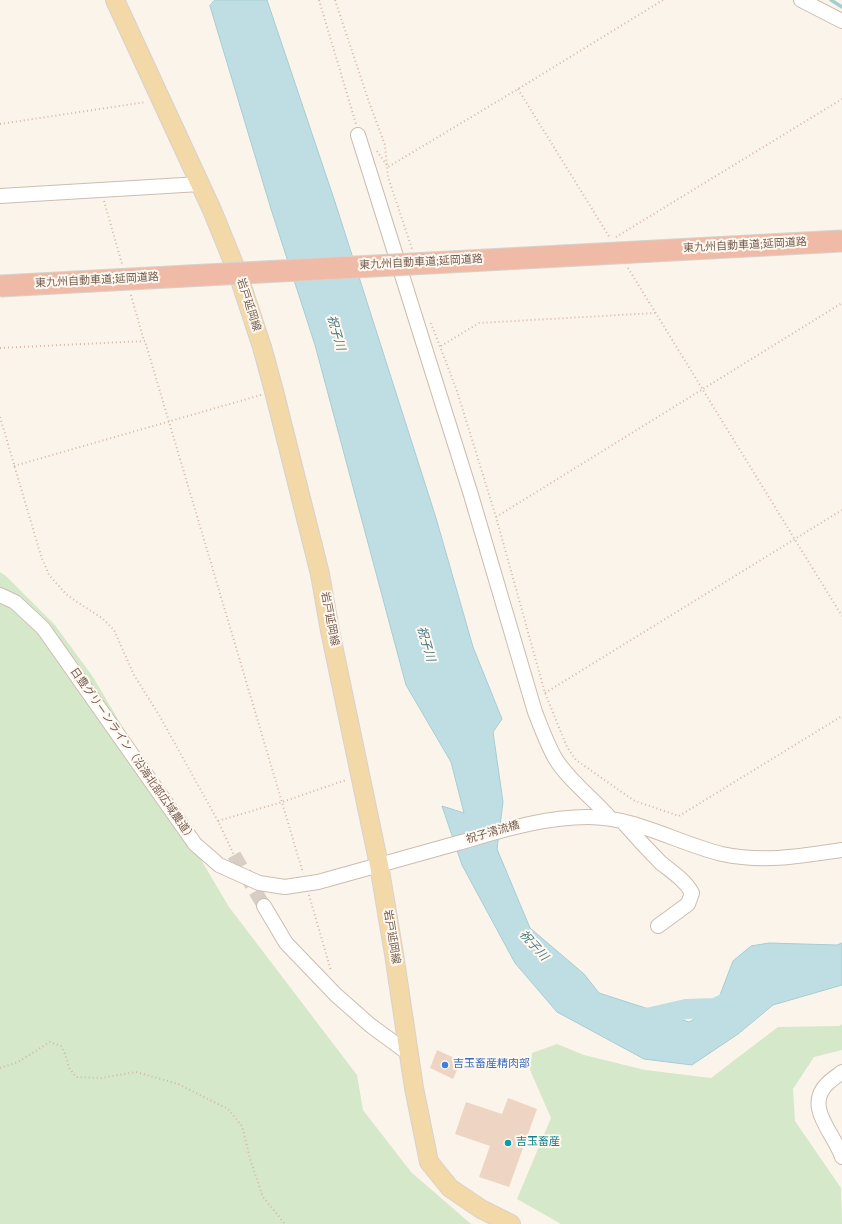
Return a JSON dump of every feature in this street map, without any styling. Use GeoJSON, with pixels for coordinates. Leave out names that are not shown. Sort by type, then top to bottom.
{"type":"FeatureCollection","features":[{"type":"Feature","properties":{"kind":"highway","name":"東九州自動車道;延岡道路"},"geometry":{"type":"LineString","coordinates":[[0,286],[842,241]]}},
{"type":"Feature","properties":{"kind":"main road","name":"岩戸延岡線"},"geometry":{"type":"LineString","coordinates":[[115,0],[212,210],[238,274],[262,347],[274,391],[320,574],[330,631],[379,865],[394,954],[408,1053],[428,1162],[450,1188],[481,1208],[511,1224]]}},
{"type":"Feature","properties":{"kind":"street"},"geometry":{"type":"LineString","coordinates":[[801,0],[842,21]]}},
{"type":"Feature","properties":{"kind":"street"},"geometry":{"type":"LineString","coordinates":[[358,135],[473,502],[538,719],[555,759],[571,778],[597,803],[656,858],[688,885],[692,893],[688,904],[658,926]]}},
{"type":"Feature","properties":{"kind":"street"},"geometry":{"type":"LineString","coordinates":[[0,196],[200,184]]}},
{"type":"Feature","properties":{"kind":"street","name":"日豊グリーンライン（沿海北部広域農道）"},"geometry":{"type":"LineString","coordinates":[[0,595],[15,602],[43,628],[195,844],[219,865],[259,883],[285,887],[318,882],[400,859]]}},
{"type":"Feature","properties":{"kind":"street","name":"祝子清流橋"},"geometry":{"type":"LineString","coordinates":[[400,859],[522,824],[588,817],[616,820]]}},
{"type":"Feature","properties":{"kind":"street"},"geometry":{"type":"LineString","coordinates":[[616,820],[722,854],[765,859],[842,850]]}},
{"type":"Feature","properties":{"kind":"street"},"geometry":{"type":"LineString","coordinates":[[264,906],[286,943],[332,992],[370,1025],[408,1053]]}},
{"type":"Feature","properties":{"kind":"street"},"geometry":{"type":"LineString","coordinates":[[842,1072],[823,1089],[818,1106],[819,1113],[839,1148],[842,1157]]}},
{"type":"Feature","properties":{"kind":"path"},"geometry":{"type":"LineString","coordinates":[[319,0],[358,135]]}},
{"type":"Feature","properties":{"kind":"path"},"geometry":{"type":"LineString","coordinates":[[335,0],[385,145],[388,177],[413,255]]}},
{"type":"Feature","properties":{"kind":"path"},"geometry":{"type":"LineString","coordinates":[[388,167],[663,0]]}},
{"type":"Feature","properties":{"kind":"path"},"geometry":{"type":"LineString","coordinates":[[611,240],[842,99]]}},
{"type":"Feature","properties":{"kind":"path"},"geometry":{"type":"LineString","coordinates":[[0,124],[161,100]]}},
{"type":"Feature","properties":{"kind":"path"},"geometry":{"type":"LineString","coordinates":[[376,150],[388,167]]}},
{"type":"Feature","properties":{"kind":"path"},"geometry":{"type":"LineString","coordinates":[[496,517],[842,303]]}},
{"type":"Feature","properties":{"kind":"path"},"geometry":{"type":"LineString","coordinates":[[441,346],[479,323],[656,313]]}},
{"type":"Feature","properties":{"kind":"path"},"geometry":{"type":"LineString","coordinates":[[430,320],[457,391],[496,517],[545,693],[567,747],[576,760],[635,801],[679,816],[842,716]]}},
{"type":"Feature","properties":{"kind":"path"},"geometry":{"type":"LineString","coordinates":[[0,348],[145,341],[304,874]]}},
{"type":"Feature","properties":{"kind":"path"},"geometry":{"type":"LineString","coordinates":[[702,389],[842,616]]}},
{"type":"Feature","properties":{"kind":"path"},"geometry":{"type":"LineString","coordinates":[[14,466],[274,391]]}},
{"type":"Feature","properties":{"kind":"path"},"geometry":{"type":"LineString","coordinates":[[0,417],[41,556],[49,575],[66,594],[102,618],[114,630],[134,675],[159,715],[218,821],[234,855]]}},
{"type":"Feature","properties":{"kind":"path"},"geometry":{"type":"LineString","coordinates":[[545,693],[842,510]]}},
{"type":"Feature","properties":{"kind":"path"},"geometry":{"type":"LineString","coordinates":[[218,821],[282,802],[360,775]]}},
{"type":"Feature","properties":{"kind":"path"},"geometry":{"type":"LineString","coordinates":[[309,893],[333,978],[332,992]]}},
{"type":"Feature","properties":{"kind":"path"},"geometry":{"type":"LineString","coordinates":[[0,1068],[18,1062],[50,1042],[61,1046],[69,1068],[76,1077],[101,1078],[136,1072],[178,1084],[228,1109],[242,1126],[263,1197],[285,1224]]}},
{"type":"Feature","properties":{"kind":"green space"},"geometry":{"type":"Polygon","coordinates":[[[0,572],[6,576],[55,625],[93,677],[229,907],[357,1075],[363,1110],[411,1172],[471,1224],[0,1224],[0,572]]]}},
{"type":"Feature","properties":{"kind":"green space"},"geometry":{"type":"Polygon","coordinates":[[[842,1024],[842,1050],[814,1057],[793,1089],[795,1121],[841,1188],[842,1224],[561,1224],[517,1199],[551,1118],[530,1070],[532,1053],[557,1044],[584,1055],[645,1070],[711,1078],[778,1027],[839,1026],[842,1024]]]}},
{"type":"Feature","properties":{"kind":"water"},"geometry":{"type":"Polygon","coordinates":[[[215,0],[267,0],[335,202],[436,518],[473,647],[502,719],[493,732],[503,802],[497,849],[530,928],[584,974],[599,993],[689,1022],[715,1008],[733,961],[751,946],[769,943],[837,945],[842,943],[842,985],[773,1005],[738,1034],[692,1065],[644,1059],[557,1012],[515,963],[462,865],[442,806],[464,813],[451,762],[406,685],[315,345],[271,209],[210,6],[215,0]]]}},
{"type":"Feature","properties":{"kind":"building","name":"吉玉畜産精肉部"},"geometry":{"type":"Polygon","coordinates":[[[437,1050],[461,1061],[453,1079],[430,1068],[437,1050]]]}},
{"type":"Feature","properties":{"kind":"building","name":"吉玉畜産"},"geometry":{"type":"Polygon","coordinates":[[[508,1098],[537,1109],[509,1187],[479,1177],[490,1146],[455,1134],[466,1102],[502,1114],[508,1098]]]}},
{"type":"Feature","properties":{"kind":"waterway"},"geometry":{"type":"LineString","coordinates":[[831,0],[842,7]]}},
{"type":"Feature","properties":{"kind":"waterway","name":"祝子川"},"geometry":{"type":"LineString","coordinates":[[638,1017],[647,1018],[686,1009],[715,1008],[738,997]]}},
{"type":"Feature","properties":{"kind":"tunnel"},"geometry":{"type":"LineString","coordinates":[[234,855],[264,906]]}},
{"type":"Feature","properties":{"kind":"place","name":"吉玉畜産精肉部"},"geometry":{"type":"Point","coordinates":[445,1065]}},
{"type":"Feature","properties":{"kind":"place","name":"吉玉畜産"},"geometry":{"type":"Point","coordinates":[508,1143]}}]}
